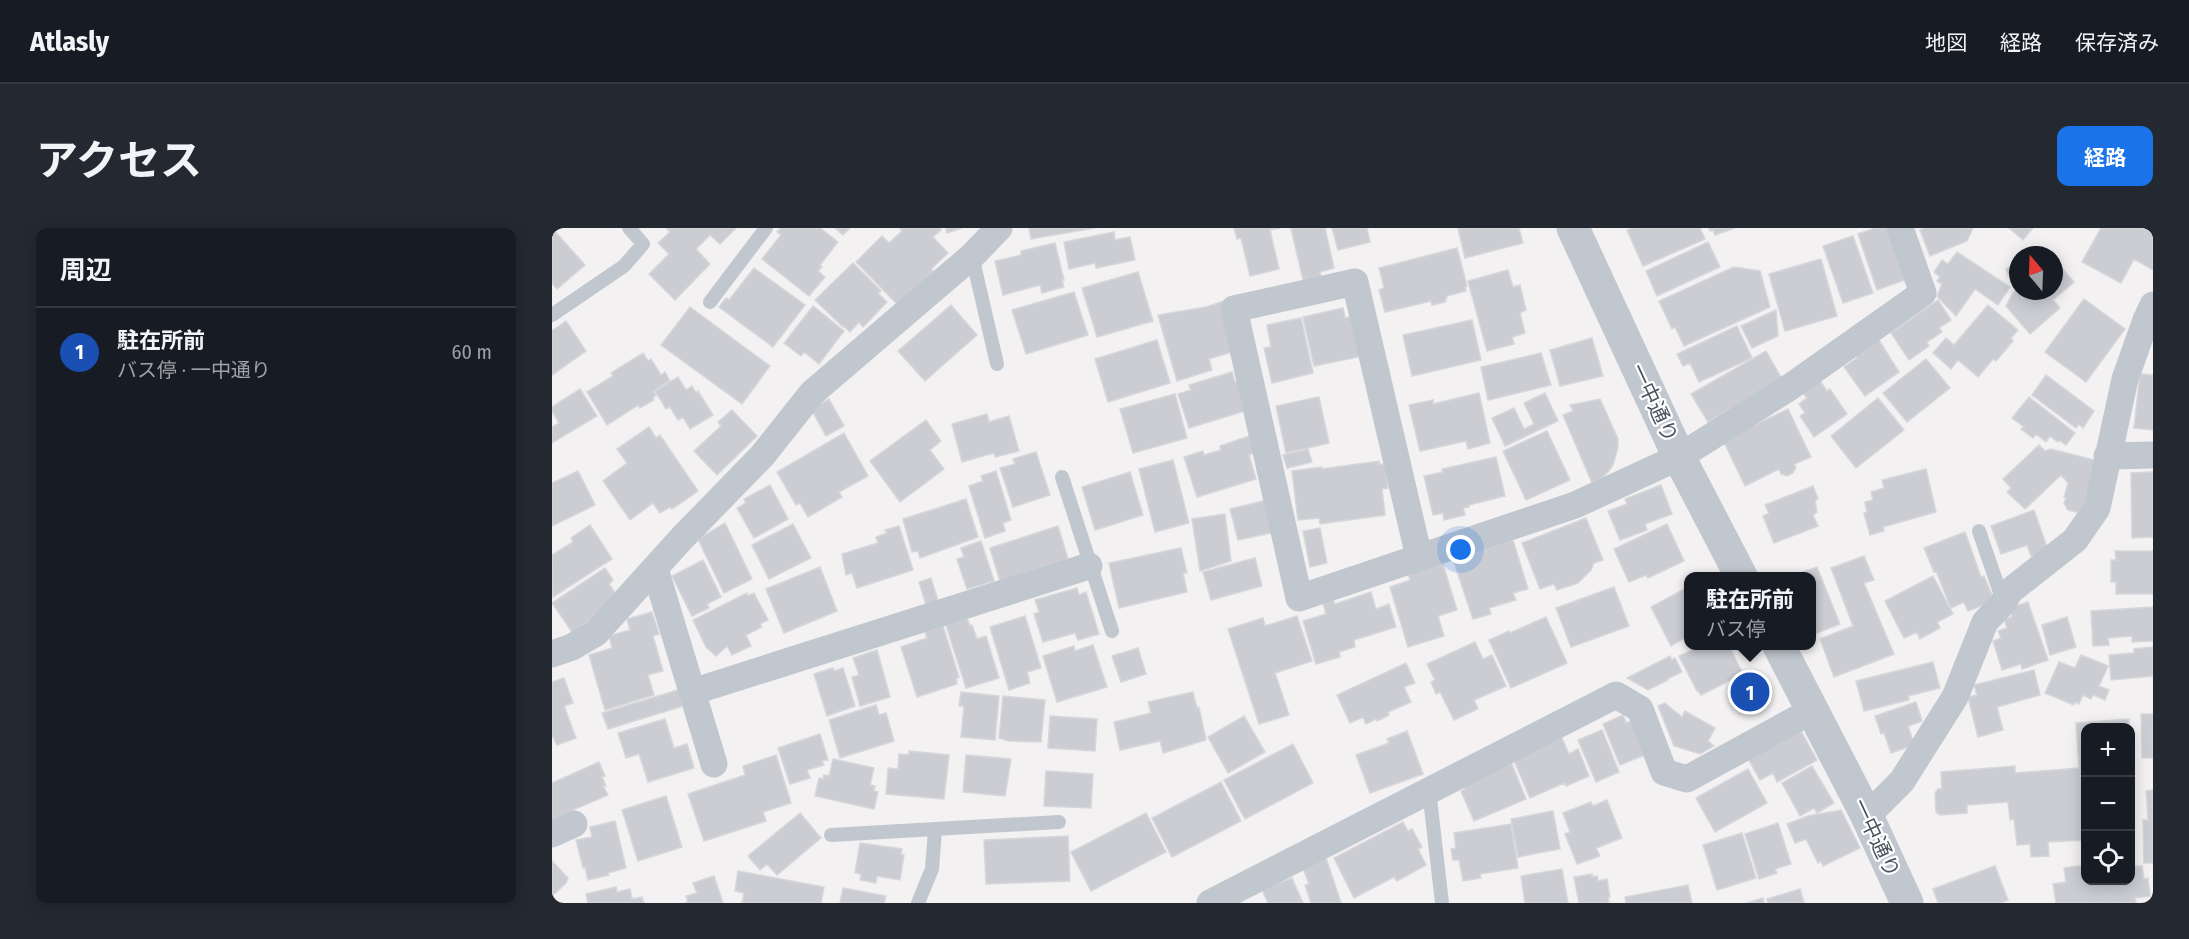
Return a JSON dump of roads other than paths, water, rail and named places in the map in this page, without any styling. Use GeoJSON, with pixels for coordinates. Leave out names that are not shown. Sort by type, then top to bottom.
{"type":"FeatureCollection","features":[{"type":"Feature","properties":{"kind":"street"},"geometry":{"type":"LineString","coordinates":[[552,654],[572,647],[596,633],[682,538],[762,456],[813,393],[972,255],[999,228]]}},
{"type":"Feature","properties":{"kind":"street","name":"一中通り"},"geometry":{"type":"LineString","coordinates":[[1573,228],[1679,457],[1739,572]]}},
{"type":"Feature","properties":{"kind":"street"},"geometry":{"type":"LineString","coordinates":[[1419,557],[1355,282],[1234,309],[1299,598],[1575,506],[1679,457],[1790,387],[1923,294],[1900,228]]}},
{"type":"Feature","properties":{"kind":"street"},"geometry":{"type":"LineString","coordinates":[[1867,816],[1902,781],[1954,697],[1985,622],[2003,603],[2010,591],[2075,540],[2097,508],[2125,379],[2153,305]]}},
{"type":"Feature","properties":{"kind":"street"},"geometry":{"type":"LineString","coordinates":[[2107,456],[2153,455]]}},
{"type":"Feature","properties":{"kind":"street"},"geometry":{"type":"LineString","coordinates":[[692,692],[1089,566]]}},
{"type":"Feature","properties":{"kind":"street"},"geometry":{"type":"LineString","coordinates":[[655,569],[714,764]]}},
{"type":"Feature","properties":{"kind":"street","name":"一中通り"},"geometry":{"type":"LineString","coordinates":[[1782,650],[1867,816],[1906,903]]}},
{"type":"Feature","properties":{"kind":"street"},"geometry":{"type":"LineString","coordinates":[[1210,903],[1616,695],[1640,709],[1665,772],[1687,779],[1813,710]]}},
{"type":"Feature","properties":{"kind":"lane"},"geometry":{"type":"LineString","coordinates":[[552,315],[624,266],[643,244],[629,228]]}},
{"type":"Feature","properties":{"kind":"lane"},"geometry":{"type":"LineString","coordinates":[[710,302],[766,228]]}},
{"type":"Feature","properties":{"kind":"lane"},"geometry":{"type":"LineString","coordinates":[[972,255],[997,364]]}},
{"type":"Feature","properties":{"kind":"lane"},"geometry":{"type":"LineString","coordinates":[[1062,477],[1089,566],[1112,631]]}},
{"type":"Feature","properties":{"kind":"lane"},"geometry":{"type":"LineString","coordinates":[[1979,531],[2003,603]]}},
{"type":"Feature","properties":{"kind":"lane"},"geometry":{"type":"LineString","coordinates":[[1429,790],[1442,903]]}},
{"type":"Feature","properties":{"kind":"lane"},"geometry":{"type":"LineString","coordinates":[[831,836],[1059,822]]}},
{"type":"Feature","properties":{"kind":"lane"},"geometry":{"type":"LineString","coordinates":[[918,903],[932,869],[935,830]]}},
{"type":"Feature","properties":{"kind":"place","name":"駐在所前"},"geometry":{"type":"Point","coordinates":[1750,692]}}]}
